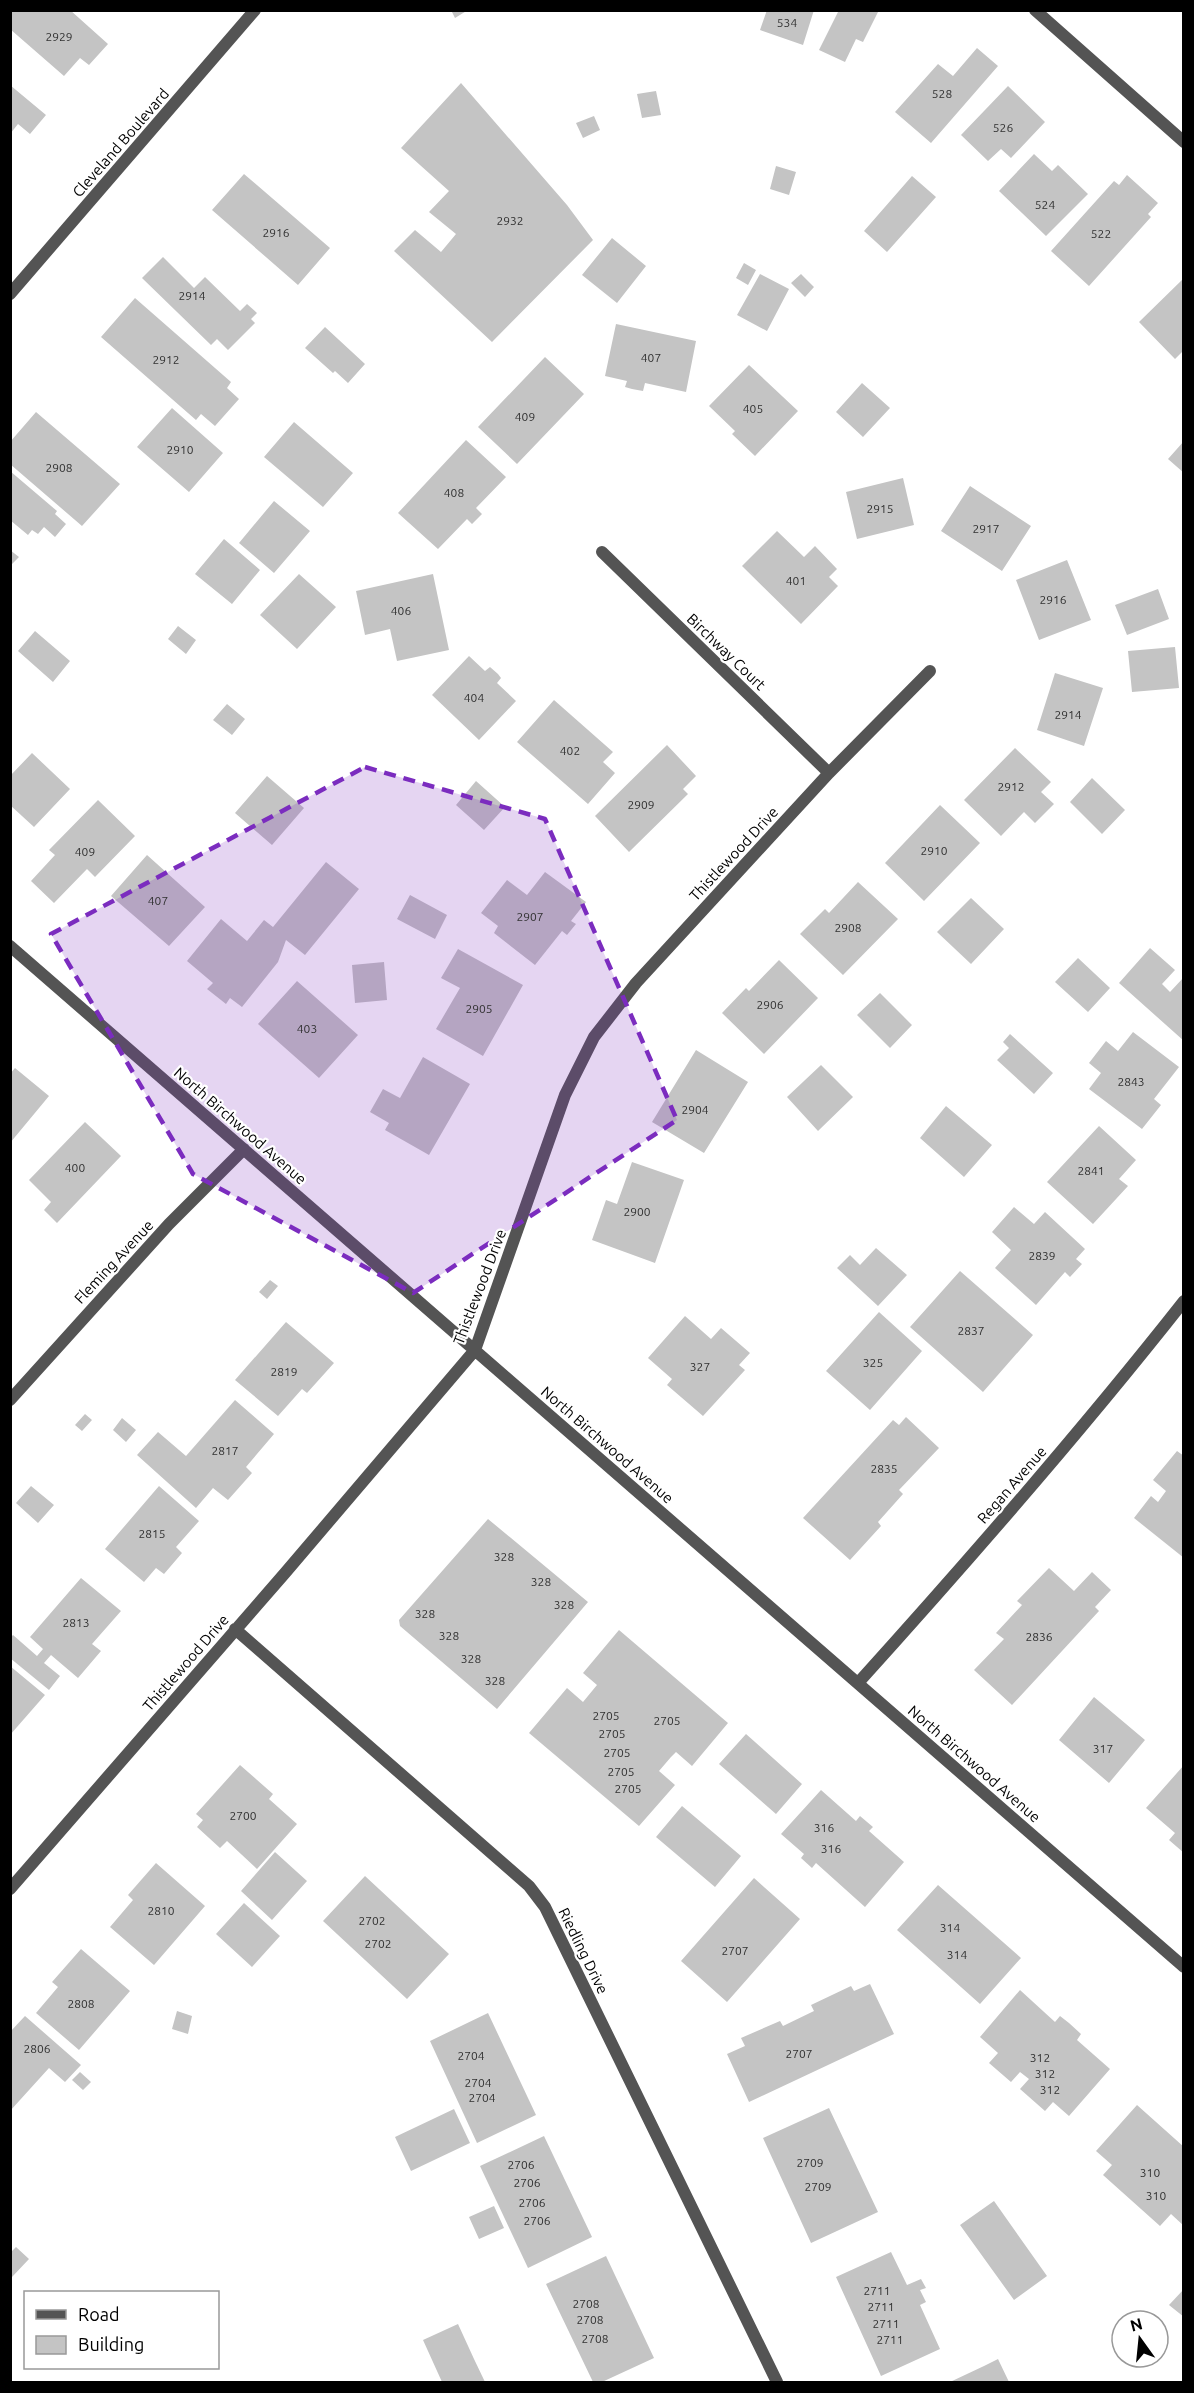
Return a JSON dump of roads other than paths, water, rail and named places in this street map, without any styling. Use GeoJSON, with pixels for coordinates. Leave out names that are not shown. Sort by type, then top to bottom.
{"type":"FeatureCollection","features":[{"type":"Feature","properties":{"kind":"street","name":"Cleveland Boulevard"},"geometry":{"type":"LineString","coordinates":[[10,294],[255,10]]}},
{"type":"Feature","properties":{"kind":"street"},"geometry":{"type":"LineString","coordinates":[[1035,10],[1184,142]]}},
{"type":"Feature","properties":{"kind":"street","name":"Birchway Court"},"geometry":{"type":"LineString","coordinates":[[602,552],[830,773]]}},
{"type":"Feature","properties":{"kind":"street","name":"Thistlewood Drive"},"geometry":{"type":"LineString","coordinates":[[10,1888],[475,1350],[566,1095],[594,1037],[636,983],[830,773],[930,672]]}},
{"type":"Feature","properties":{"kind":"street","name":"North Birchwood Avenue"},"geometry":{"type":"LineString","coordinates":[[10,946],[1184,1967]]}},
{"type":"Feature","properties":{"kind":"street","name":"Fleming Avenue"},"geometry":{"type":"LineString","coordinates":[[10,1400],[161,1232],[244,1149]]}},
{"type":"Feature","properties":{"kind":"street","name":"Regan Avenue"},"geometry":{"type":"LineString","coordinates":[[858,1683],[932,1601],[1102,1402],[1184,1301]]}},
{"type":"Feature","properties":{"kind":"street","name":"Riedling Drive"},"geometry":{"type":"LineString","coordinates":[[236,1629],[529,1886],[545,1907],[777,2382]]}}]}
